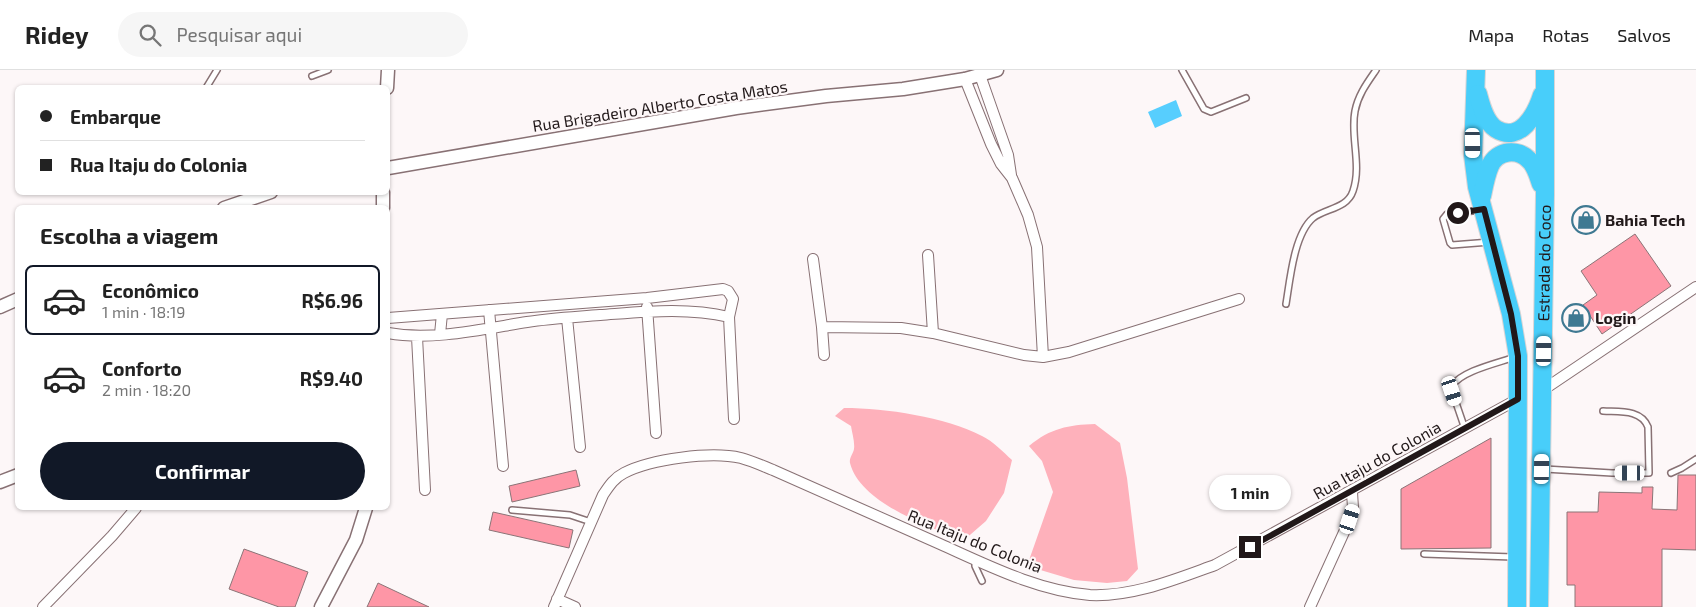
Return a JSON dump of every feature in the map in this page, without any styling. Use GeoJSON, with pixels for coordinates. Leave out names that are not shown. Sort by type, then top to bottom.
{"type":"FeatureCollection","features":[{"type":"Feature","properties":{"kind":"highway","name":"Estrada do Coco"},"geometry":{"type":"LineString","coordinates":[[1539,607],[1543,390],[1545,70]]}},
{"type":"Feature","properties":{"kind":"highway","name":"Estrada do Coco"},"geometry":{"type":"LineString","coordinates":[[1476,77],[1473,155],[1482,205],[1511,314],[1518,356],[1517,607]]}},
{"type":"Feature","properties":{"kind":"highway"},"geometry":{"type":"LineString","coordinates":[[1476,77],[1483,111],[1496,128],[1508,133],[1519,130],[1528,124],[1540,101],[1544,88]]}},
{"type":"Feature","properties":{"kind":"highway"},"geometry":{"type":"LineString","coordinates":[[1482,205],[1490,164],[1496,157],[1505,152],[1522,154],[1530,160],[1545,194]]}},
{"type":"Feature","properties":{"kind":"street"},"geometry":{"type":"LineString","coordinates":[[387,85],[388,70]]}},
{"type":"Feature","properties":{"kind":"street","name":"Rua Brigadeiro Alberto Costa Matos"},"geometry":{"type":"LineString","coordinates":[[390,168],[736,108],[826,96],[903,89],[965,79],[997,70]]}},
{"type":"Feature","properties":{"kind":"street"},"geometry":{"type":"LineString","coordinates":[[980,75],[1008,155],[1012,178],[1028,214],[1037,247],[1043,357]]}},
{"type":"Feature","properties":{"kind":"street"},"geometry":{"type":"LineString","coordinates":[[965,79],[990,144],[1001,164],[1012,178]]}},
{"type":"Feature","properties":{"kind":"street"},"geometry":{"type":"LineString","coordinates":[[233,205],[262,195]]}},
{"type":"Feature","properties":{"kind":"street"},"geometry":{"type":"LineString","coordinates":[[928,256],[933,333]]}},
{"type":"Feature","properties":{"kind":"street"},"geometry":{"type":"LineString","coordinates":[[813,259],[824,355]]}},
{"type":"Feature","properties":{"kind":"street"},"geometry":{"type":"LineString","coordinates":[[1543,390],[1696,287]]}},
{"type":"Feature","properties":{"kind":"street"},"geometry":{"type":"LineString","coordinates":[[390,318],[648,298],[723,289],[728,291],[733,299],[729,317],[734,419]]}},
{"type":"Feature","properties":{"kind":"street"},"geometry":{"type":"LineString","coordinates":[[648,298],[647,312],[656,433]]}},
{"type":"Feature","properties":{"kind":"street"},"geometry":{"type":"LineString","coordinates":[[822,327],[887,328],[933,333],[1024,355],[1043,357],[1069,352],[1239,299]]}},
{"type":"Feature","properties":{"kind":"street"},"geometry":{"type":"LineString","coordinates":[[0,307],[15,300]]}},
{"type":"Feature","properties":{"kind":"street"},"geometry":{"type":"LineString","coordinates":[[527,307],[530,322]]}},
{"type":"Feature","properties":{"kind":"street"},"geometry":{"type":"LineString","coordinates":[[490,310],[490,329],[503,466]]}},
{"type":"Feature","properties":{"kind":"street"},"geometry":{"type":"LineString","coordinates":[[390,333],[417,336],[490,329],[567,318],[647,312],[693,310],[729,317]]}},
{"type":"Feature","properties":{"kind":"street"},"geometry":{"type":"LineString","coordinates":[[440,334],[442,314]]}},
{"type":"Feature","properties":{"kind":"street"},"geometry":{"type":"LineString","coordinates":[[567,318],[580,448]]}},
{"type":"Feature","properties":{"kind":"street"},"geometry":{"type":"LineString","coordinates":[[417,336],[425,490]]}},
{"type":"Feature","properties":{"kind":"street","name":"Rua Itaju do Colonia"},"geometry":{"type":"LineString","coordinates":[[555,603],[603,495],[611,482],[629,471],[674,459],[707,455],[740,458],[773,470],[1002,571],[1053,589],[1091,595],[1124,592],[1172,581],[1215,566],[1518,399]]}},
{"type":"Feature","properties":{"kind":"street"},"geometry":{"type":"LineString","coordinates":[[0,482],[15,475]]}},
{"type":"Feature","properties":{"kind":"street"},"geometry":{"type":"LineString","coordinates":[[1310,607],[1350,519],[1354,508],[1352,492]]}},
{"type":"Feature","properties":{"kind":"street"},"geometry":{"type":"LineString","coordinates":[[43,607],[112,536],[134,510]]}},
{"type":"Feature","properties":{"kind":"street"},"geometry":{"type":"LineString","coordinates":[[321,607],[356,540],[365,510]]}},
{"type":"Feature","properties":{"kind":"street"},"geometry":{"type":"LineString","coordinates":[[555,603],[575,607]]}},
{"type":"Feature","properties":{"kind":"lane"},"geometry":{"type":"LineString","coordinates":[[208,85],[218,70]]}},
{"type":"Feature","properties":{"kind":"lane"},"geometry":{"type":"LineString","coordinates":[[312,76],[328,70]]}},
{"type":"Feature","properties":{"kind":"lane"},"geometry":{"type":"LineString","coordinates":[[1182,70],[1204,109],[1211,112],[1246,98]]}},
{"type":"Feature","properties":{"kind":"lane"},"geometry":{"type":"LineString","coordinates":[[1286,304],[1294,259],[1304,228],[1314,217],[1341,205],[1352,194],[1356,180],[1355,112],[1362,89],[1376,70]]}},
{"type":"Feature","properties":{"kind":"lane"},"geometry":{"type":"LineString","coordinates":[[1482,205],[1447,214],[1443,219],[1452,245],[1492,241]]}},
{"type":"Feature","properties":{"kind":"lane"},"geometry":{"type":"LineString","coordinates":[[1465,429],[1452,391],[1455,381],[1473,371],[1518,356]]}},
{"type":"Feature","properties":{"kind":"lane"},"geometry":{"type":"LineString","coordinates":[[1542,469],[1649,473],[1648,427],[1646,421],[1629,412],[1603,411]]}},
{"type":"Feature","properties":{"kind":"lane"},"geometry":{"type":"LineString","coordinates":[[1670,473],[1696,459]]}},
{"type":"Feature","properties":{"kind":"lane"},"geometry":{"type":"LineString","coordinates":[[512,510],[570,515],[591,522]]}},
{"type":"Feature","properties":{"kind":"lane"},"geometry":{"type":"LineString","coordinates":[[1424,554],[1517,557]]}},
{"type":"Feature","properties":{"kind":"lane"},"geometry":{"type":"LineString","coordinates":[[975,559],[975,566],[982,581]]}},
{"type":"Feature","properties":{"kind":"shaded area"},"geometry":{"type":"Polygon","coordinates":[[[844,408],[896,412],[933,419],[967,429],[994,444],[1012,460],[1004,493],[986,521],[963,541],[898,511],[867,490],[856,477],[850,463],[854,451],[851,426],[835,416],[844,408]]]}},
{"type":"Feature","properties":{"kind":"shaded area"},"geometry":{"type":"Polygon","coordinates":[[[1095,424],[1120,443],[1127,478],[1138,569],[1127,581],[1107,583],[1074,580],[1027,566],[1053,492],[1042,461],[1029,446],[1052,431],[1076,425],[1095,424]]]}},
{"type":"Feature","properties":{"kind":"water"},"geometry":{"type":"Polygon","coordinates":[[[1176,100],[1182,116],[1155,128],[1148,112],[1176,100]]]}},
{"type":"Feature","properties":{"kind":"building"},"geometry":{"type":"Polygon","coordinates":[[[1635,234],[1671,286],[1602,334],[1583,305],[1597,295],[1581,271],[1635,234]]]}},
{"type":"Feature","properties":{"kind":"building"},"geometry":{"type":"Polygon","coordinates":[[[1491,438],[1491,548],[1401,549],[1401,489],[1491,438]]]}},
{"type":"Feature","properties":{"kind":"building"},"geometry":{"type":"Polygon","coordinates":[[[576,470],[580,486],[512,502],[509,486],[576,470]]]}},
{"type":"Feature","properties":{"kind":"building"},"geometry":{"type":"Polygon","coordinates":[[[1678,475],[1696,475],[1696,550],[1662,549],[1662,607],[1575,607],[1575,585],[1567,585],[1567,512],[1598,512],[1599,492],[1642,493],[1642,487],[1653,487],[1652,509],[1677,510],[1678,475]]]}},
{"type":"Feature","properties":{"kind":"building"},"geometry":{"type":"Polygon","coordinates":[[[493,512],[573,530],[569,548],[489,530],[493,512]]]}},
{"type":"Feature","properties":{"kind":"building"},"geometry":{"type":"Polygon","coordinates":[[[244,549],[308,572],[295,607],[279,607],[229,589],[244,549]]]}},
{"type":"Feature","properties":{"kind":"building"},"geometry":{"type":"Polygon","coordinates":[[[378,583],[429,607],[367,607],[378,583]]]}},
{"type":"Feature","properties":{"kind":"place","name":"Bahia Tech"},"geometry":{"type":"Point","coordinates":[1586,220]}},
{"type":"Feature","properties":{"kind":"place","name":"Login"},"geometry":{"type":"Point","coordinates":[1576,318]}},
{"type":"Feature","properties":{"kind":"route"},"geometry":{"type":"LineString","coordinates":[[1250,547],[1518,399],[1518,356],[1511,314],[1484,209],[1458,213]]}}]}
